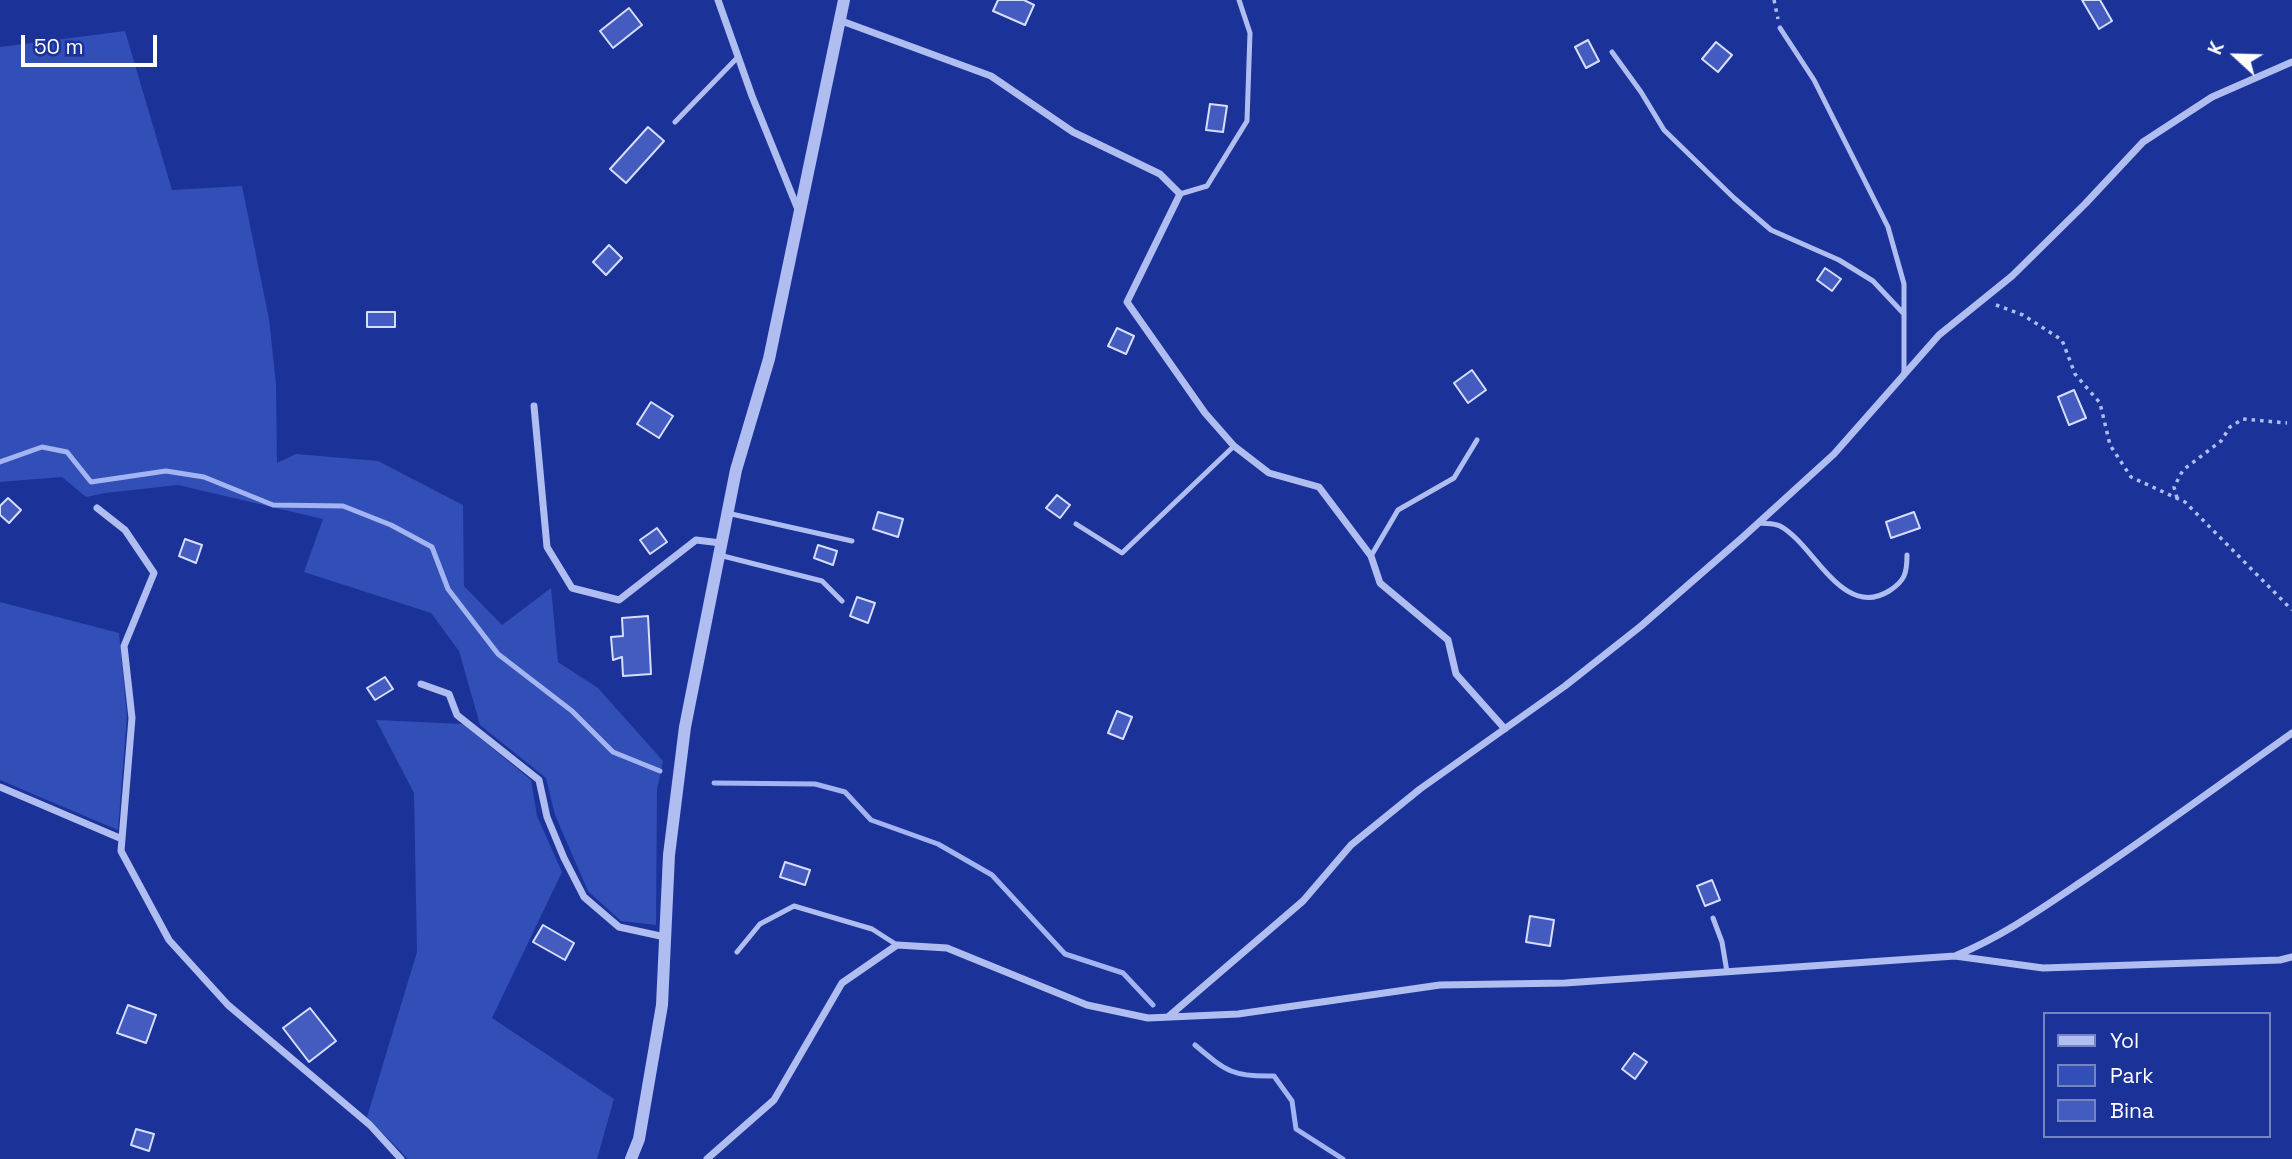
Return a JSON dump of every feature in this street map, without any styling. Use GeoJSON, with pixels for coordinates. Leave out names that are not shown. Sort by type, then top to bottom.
{"type":"FeatureCollection","features":[{"type":"Feature","properties":{"kind":"street"},"geometry":{"type":"LineString","coordinates":[[718,0],[752,96],[800,214]]}},
{"type":"Feature","properties":{"kind":"street"},"geometry":{"type":"LineString","coordinates":[[631,1159],[639,1139],[662,1005],[669,855],[685,727],[736,470],[769,359],[844,0]]}},
{"type":"Feature","properties":{"kind":"street"},"geometry":{"type":"LineString","coordinates":[[839,20],[991,76],[1073,132],[1160,173],[1180,194],[1127,302],[1205,412],[1234,446],[1269,473],[1319,486],[1371,556],[1380,583],[1448,640],[1457,674],[1505,729]]}},
{"type":"Feature","properties":{"kind":"street"},"geometry":{"type":"LineString","coordinates":[[1168,1017],[1303,901],[1351,845],[1420,789],[1505,729],[1640,626],[1759,523],[1834,454],[1939,335],[2012,276],[2143,142],[2212,97],[2292,62]]}},
{"type":"Feature","properties":{"kind":"street"},"geometry":{"type":"LineString","coordinates":[[534,406],[547,547],[572,588],[619,600],[696,540],[720,549]]}},
{"type":"Feature","properties":{"kind":"street"},"geometry":{"type":"LineString","coordinates":[[97,508],[125,530],[154,573],[124,646],[132,718],[121,851],[169,940],[228,1005],[370,1125],[401,1159]]}},
{"type":"Feature","properties":{"kind":"street"},"geometry":{"type":"LineString","coordinates":[[421,684],[449,695],[457,715],[539,780],[547,817],[584,897],[620,927],[665,937]]}},
{"type":"Feature","properties":{"kind":"street"},"geometry":{"type":"LineString","coordinates":[[1955,956],[1991,941],[2033,915],[2145,839],[2292,733]]}},
{"type":"Feature","properties":{"kind":"street"},"geometry":{"type":"LineString","coordinates":[[0,787],[122,839]]}},
{"type":"Feature","properties":{"kind":"street"},"geometry":{"type":"LineString","coordinates":[[707,1159],[774,1100],[842,983],[897,946],[947,948],[1087,1005],[1148,1018],[1238,1014],[1440,985],[1565,983],[1955,956],[2043,968],[2280,960],[2292,957]]}},
{"type":"Feature","properties":{"kind":"lane"},"geometry":{"type":"LineString","coordinates":[[1180,194],[1207,186],[1247,121],[1250,33],[1239,0]]}},
{"type":"Feature","properties":{"kind":"lane"},"geometry":{"type":"LineString","coordinates":[[1780,28],[1814,80],[1888,227],[1905,284],[1904,376]]}},
{"type":"Feature","properties":{"kind":"lane"},"geometry":{"type":"LineString","coordinates":[[1612,52],[1664,130],[1734,198],[1771,230],[1839,260],[1873,281],[1904,314]]}},
{"type":"Feature","properties":{"kind":"lane"},"geometry":{"type":"LineString","coordinates":[[675,122],[738,57]]}},
{"type":"Feature","properties":{"kind":"lane"},"geometry":{"type":"LineString","coordinates":[[1371,556],[1398,510],[1454,478],[1477,440]]}},
{"type":"Feature","properties":{"kind":"lane"},"geometry":{"type":"LineString","coordinates":[[1076,524],[1122,553],[1234,446]]}},
{"type":"Feature","properties":{"kind":"lane"},"geometry":{"type":"LineString","coordinates":[[727,513],[852,541]]}},
{"type":"Feature","properties":{"kind":"lane"},"geometry":{"type":"LineString","coordinates":[[1759,523],[1778,525],[1796,537],[1839,586],[1862,598],[1880,596],[1895,587],[1907,572],[1907,555]]}},
{"type":"Feature","properties":{"kind":"lane"},"geometry":{"type":"LineString","coordinates":[[720,549],[822,581],[842,601]]}},
{"type":"Feature","properties":{"kind":"lane"},"geometry":{"type":"LineString","coordinates":[[737,952],[760,924],[794,906],[872,929],[897,946]]}},
{"type":"Feature","properties":{"kind":"lane"},"geometry":{"type":"LineString","coordinates":[[1713,918],[1722,942],[1727,972]]}},
{"type":"Feature","properties":{"kind":"path"},"geometry":{"type":"LineString","coordinates":[[1774,0],[1780,28]]}},
{"type":"Feature","properties":{"kind":"path"},"geometry":{"type":"LineString","coordinates":[[1982,300],[2023,315],[2062,340],[2075,374],[2100,403],[2110,445],[2132,477],[2185,502],[2292,610]]}},
{"type":"Feature","properties":{"kind":"path"},"geometry":{"type":"LineString","coordinates":[[2177,498],[2174,487],[2183,470],[2221,440],[2230,427],[2243,419],[2287,423]]}},
{"type":"Feature","properties":{"kind":"green space"},"geometry":{"type":"Polygon","coordinates":[[[125,31],[172,190],[242,186],[269,319],[276,384],[277,463],[296,454],[378,461],[463,505],[464,586],[502,625],[551,588],[558,662],[598,688],[663,761],[657,789],[656,925],[621,921],[588,891],[555,815],[546,778],[480,725],[459,651],[431,613],[304,572],[323,519],[178,485],[86,497],[62,477],[0,482],[0,47],[125,31]]]}},
{"type":"Feature","properties":{"kind":"green space"},"geometry":{"type":"Polygon","coordinates":[[[0,602],[119,633],[127,716],[118,830],[0,780],[0,602]]]}},
{"type":"Feature","properties":{"kind":"green space"},"geometry":{"type":"Polygon","coordinates":[[[376,720],[463,724],[531,780],[537,816],[562,872],[492,1018],[614,1099],[597,1159],[408,1159],[367,1117],[417,952],[414,793],[376,720]]]}},
{"type":"Feature","properties":{"kind":"building"},"geometry":{"type":"Polygon","coordinates":[[[998,0],[1024,0],[1034,5],[1025,25],[993,11],[998,0]]]}},
{"type":"Feature","properties":{"kind":"building"},"geometry":{"type":"Polygon","coordinates":[[[2082,0],[2100,0],[2112,21],[2099,29],[2082,0]]]}},
{"type":"Feature","properties":{"kind":"building"},"geometry":{"type":"Polygon","coordinates":[[[629,8],[642,25],[613,48],[600,31],[629,8]]]}},
{"type":"Feature","properties":{"kind":"building"},"geometry":{"type":"Polygon","coordinates":[[[1588,40],[1599,61],[1586,68],[1575,47],[1588,40]]]}},
{"type":"Feature","properties":{"kind":"building"},"geometry":{"type":"Polygon","coordinates":[[[1716,42],[1732,55],[1718,72],[1702,59],[1716,42]]]}},
{"type":"Feature","properties":{"kind":"building"},"geometry":{"type":"Polygon","coordinates":[[[1210,104],[1227,106],[1223,132],[1206,130],[1210,104]]]}},
{"type":"Feature","properties":{"kind":"building"},"geometry":{"type":"Polygon","coordinates":[[[648,127],[664,141],[626,183],[610,169],[648,127]]]}},
{"type":"Feature","properties":{"kind":"building"},"geometry":{"type":"Polygon","coordinates":[[[609,245],[622,258],[606,275],[593,262],[609,245]]]}},
{"type":"Feature","properties":{"kind":"building"},"geometry":{"type":"Polygon","coordinates":[[[1825,268],[1841,279],[1832,291],[1817,280],[1825,268]]]}},
{"type":"Feature","properties":{"kind":"building"},"geometry":{"type":"Polygon","coordinates":[[[367,312],[395,312],[395,327],[367,327],[367,312]]]}},
{"type":"Feature","properties":{"kind":"building"},"geometry":{"type":"Polygon","coordinates":[[[1117,328],[1134,336],[1126,354],[1108,346],[1117,328]]]}},
{"type":"Feature","properties":{"kind":"building"},"geometry":{"type":"Polygon","coordinates":[[[1472,370],[1486,390],[1468,403],[1454,383],[1472,370]]]}},
{"type":"Feature","properties":{"kind":"building"},"geometry":{"type":"Polygon","coordinates":[[[2074,390],[2086,418],[2069,425],[2058,397],[2074,390]]]}},
{"type":"Feature","properties":{"kind":"building"},"geometry":{"type":"Polygon","coordinates":[[[651,402],[673,416],[659,438],[637,424],[651,402]]]}},
{"type":"Feature","properties":{"kind":"building"},"geometry":{"type":"Polygon","coordinates":[[[1057,495],[1070,505],[1060,518],[1046,508],[1057,495]]]}},
{"type":"Feature","properties":{"kind":"building"},"geometry":{"type":"Polygon","coordinates":[[[8,498],[21,510],[9,523],[0,515],[0,506],[8,498]]]}},
{"type":"Feature","properties":{"kind":"building"},"geometry":{"type":"Polygon","coordinates":[[[878,512],[903,519],[898,537],[873,529],[878,512]]]}},
{"type":"Feature","properties":{"kind":"building"},"geometry":{"type":"Polygon","coordinates":[[[1914,512],[1920,528],[1891,538],[1886,522],[1914,512]]]}},
{"type":"Feature","properties":{"kind":"building"},"geometry":{"type":"Polygon","coordinates":[[[657,528],[667,542],[650,554],[640,540],[657,528]]]}},
{"type":"Feature","properties":{"kind":"building"},"geometry":{"type":"Polygon","coordinates":[[[185,539],[202,545],[196,563],[179,556],[185,539]]]}},
{"type":"Feature","properties":{"kind":"building"},"geometry":{"type":"Polygon","coordinates":[[[818,545],[837,551],[833,565],[814,558],[818,545]]]}},
{"type":"Feature","properties":{"kind":"building"},"geometry":{"type":"Polygon","coordinates":[[[857,597],[875,603],[868,623],[850,616],[857,597]]]}},
{"type":"Feature","properties":{"kind":"building"},"geometry":{"type":"Polygon","coordinates":[[[648,616],[651,674],[623,676],[622,657],[613,660],[611,637],[623,636],[622,618],[648,616]]]}},
{"type":"Feature","properties":{"kind":"building"},"geometry":{"type":"Polygon","coordinates":[[[385,677],[393,689],[375,700],[367,688],[385,677]]]}},
{"type":"Feature","properties":{"kind":"building"},"geometry":{"type":"Polygon","coordinates":[[[1117,711],[1132,717],[1123,739],[1108,733],[1117,711]]]}},
{"type":"Feature","properties":{"kind":"building"},"geometry":{"type":"Polygon","coordinates":[[[785,862],[810,870],[805,885],[780,877],[785,862]]]}},
{"type":"Feature","properties":{"kind":"building"},"geometry":{"type":"Polygon","coordinates":[[[1712,880],[1720,900],[1705,906],[1697,886],[1712,880]]]}},
{"type":"Feature","properties":{"kind":"building"},"geometry":{"type":"Polygon","coordinates":[[[1530,916],[1554,920],[1550,946],[1526,942],[1530,916]]]}},
{"type":"Feature","properties":{"kind":"building"},"geometry":{"type":"Polygon","coordinates":[[[543,925],[574,943],[565,960],[533,942],[543,925]]]}},
{"type":"Feature","properties":{"kind":"building"},"geometry":{"type":"Polygon","coordinates":[[[128,1005],[156,1015],[146,1043],[117,1033],[128,1005]]]}},
{"type":"Feature","properties":{"kind":"building"},"geometry":{"type":"Polygon","coordinates":[[[310,1008],[336,1041],[309,1062],[283,1028],[310,1008]]]}},
{"type":"Feature","properties":{"kind":"building"},"geometry":{"type":"Polygon","coordinates":[[[1634,1053],[1647,1062],[1635,1079],[1622,1069],[1634,1053]]]}},
{"type":"Feature","properties":{"kind":"building"},"geometry":{"type":"Polygon","coordinates":[[[136,1129],[154,1134],[149,1151],[131,1145],[136,1129]]]}},
{"type":"Feature","properties":{"kind":"waterway"},"geometry":{"type":"LineString","coordinates":[[0,462],[42,447],[67,452],[91,482],[166,471],[204,477],[273,505],[343,506],[391,525],[432,547],[448,589],[498,654],[572,711],[613,752],[660,771]]}},
{"type":"Feature","properties":{"kind":"waterway"},"geometry":{"type":"LineString","coordinates":[[714,783],[815,784],[845,792],[871,820],[938,844],[992,875],[1065,954],[1123,973],[1153,1005]]}},
{"type":"Feature","properties":{"kind":"waterway"},"geometry":{"type":"LineString","coordinates":[[1195,1045],[1230,1071],[1274,1076],[1292,1101],[1296,1129],[1343,1159]]}}]}
